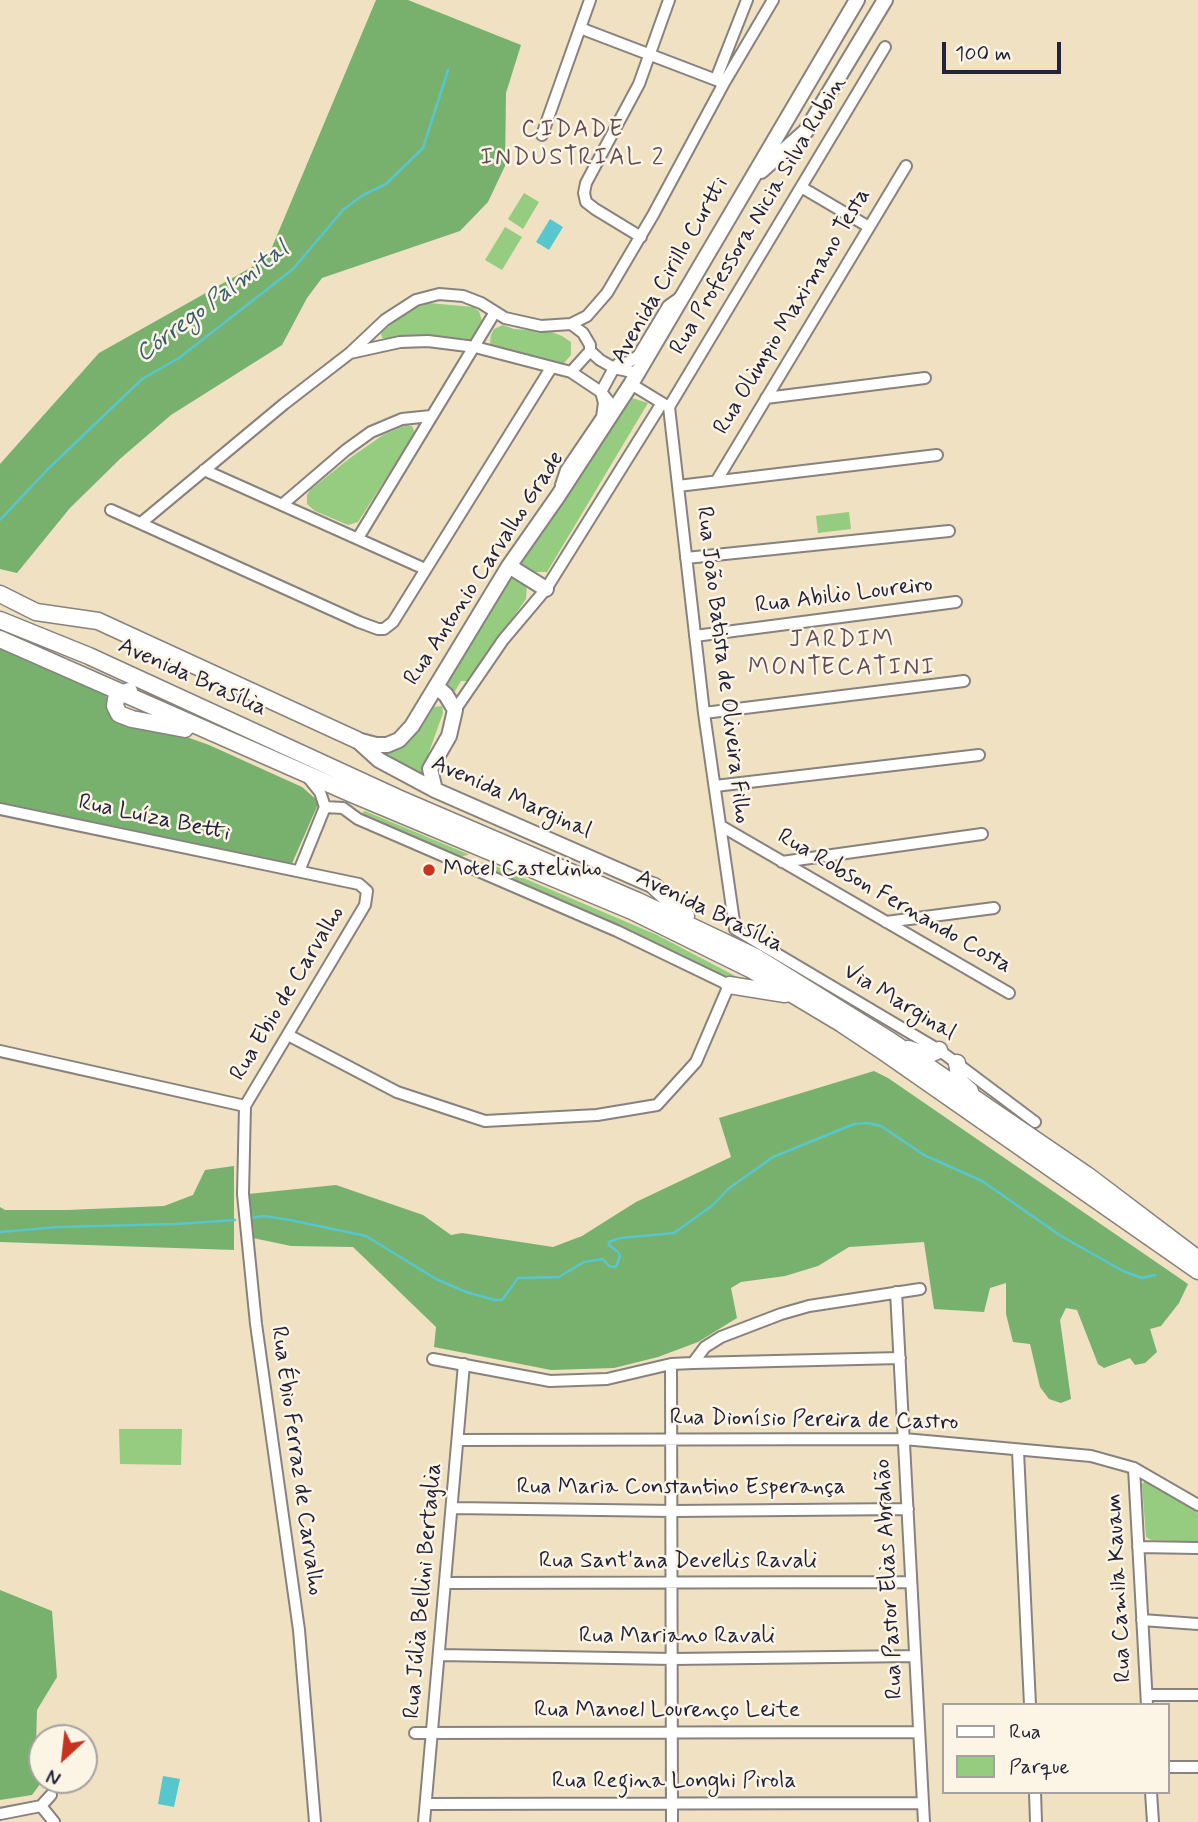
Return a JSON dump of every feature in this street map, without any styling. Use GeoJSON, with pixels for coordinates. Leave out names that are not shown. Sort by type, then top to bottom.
{"type":"FeatureCollection","features":[{"type":"Feature","properties":{"kind":"highway"},"geometry":{"type":"LineString","coordinates":[[0,594],[36,612],[98,621],[357,740]]}},
{"type":"Feature","properties":{"kind":"highway","name":"Avenida Brasília"},"geometry":{"type":"LineString","coordinates":[[0,620],[181,697],[408,802],[710,934],[756,957],[891,1041],[1087,1175],[1198,1259]]}},
{"type":"Feature","properties":{"kind":"highway","name":"Avenida Brasília"},"geometry":{"type":"LineString","coordinates":[[0,639],[121,694],[116,699],[115,706],[124,717],[190,730],[241,746],[632,911],[727,957],[794,995],[895,1059],[1198,1271]]}},
{"type":"Feature","properties":{"kind":"highway"},"geometry":{"type":"LineString","coordinates":[[121,694],[139,690],[181,697]]}},
{"type":"Feature","properties":{"kind":"highway"},"geometry":{"type":"LineString","coordinates":[[654,886],[675,908],[710,934]]}},
{"type":"Feature","properties":{"kind":"highway"},"geometry":{"type":"LineString","coordinates":[[729,985],[794,995]]}},
{"type":"Feature","properties":{"kind":"highway"},"geometry":{"type":"LineString","coordinates":[[891,1041],[920,1055],[939,1050]]}},
{"type":"Feature","properties":{"kind":"highway"},"geometry":{"type":"LineString","coordinates":[[957,1063],[960,1082],[995,1114]]}},
{"type":"Feature","properties":{"kind":"main road","name":"Avenida Cirillo Curtti"},"geometry":{"type":"LineString","coordinates":[[634,379],[857,0]]}},
{"type":"Feature","properties":{"kind":"main road","name":"Avenida Cirillo Curtti"},"geometry":{"type":"LineString","coordinates":[[750,182],[806,131],[885,0]]}},
{"type":"Feature","properties":{"kind":"main road","name":"Rua Antonio Carvalho Grade"},"geometry":{"type":"LineString","coordinates":[[357,740],[387,745],[399,740],[412,726],[509,566],[634,379]]}},
{"type":"Feature","properties":{"kind":"main road"},"geometry":{"type":"LineString","coordinates":[[509,566],[546,589]]}},
{"type":"Feature","properties":{"kind":"main road"},"geometry":{"type":"LineString","coordinates":[[435,790],[430,769],[449,736],[455,710],[446,695],[436,686]]}},
{"type":"Feature","properties":{"kind":"main road","name":"Avenida Marginal"},"geometry":{"type":"LineString","coordinates":[[357,740],[379,760],[435,790],[654,886]]}},
{"type":"Feature","properties":{"kind":"street"},"geometry":{"type":"LineString","coordinates":[[542,135],[590,0]]}},
{"type":"Feature","properties":{"kind":"street"},"geometry":{"type":"LineString","coordinates":[[640,237],[594,209],[586,202],[584,193],[586,183],[639,84],[669,0]]}},
{"type":"Feature","properties":{"kind":"street"},"geometry":{"type":"LineString","coordinates":[[720,81],[747,0]]}},
{"type":"Feature","properties":{"kind":"street"},"geometry":{"type":"LineString","coordinates":[[141,523],[407,304],[439,294],[452,294],[473,299],[513,321],[531,325],[571,324],[587,316],[601,302],[640,237],[720,81],[773,0]]}},
{"type":"Feature","properties":{"kind":"street"},"geometry":{"type":"LineString","coordinates":[[580,28],[720,81]]}},
{"type":"Feature","properties":{"kind":"street","name":"Rua Professora Nicia Silva Rubin"},"geometry":{"type":"LineString","coordinates":[[455,710],[503,640],[546,589],[666,405],[885,47]]}},
{"type":"Feature","properties":{"kind":"street","name":"Rua Olimpio Maximano Testa"},"geometry":{"type":"LineString","coordinates":[[717,480],[906,166]]}},
{"type":"Feature","properties":{"kind":"street"},"geometry":{"type":"LineString","coordinates":[[801,187],[869,227]]}},
{"type":"Feature","properties":{"kind":"street"},"geometry":{"type":"LineString","coordinates":[[558,496],[566,470],[602,417],[604,403],[601,392],[614,368],[638,356],[668,306],[684,295]]}},
{"type":"Feature","properties":{"kind":"street"},"geometry":{"type":"LineString","coordinates":[[358,538],[495,312]]}},
{"type":"Feature","properties":{"kind":"street"},"geometry":{"type":"LineString","coordinates":[[571,324],[583,333],[590,345],[590,351],[571,372]]}},
{"type":"Feature","properties":{"kind":"street"},"geometry":{"type":"LineString","coordinates":[[375,330],[376,338],[382,346]]}},
{"type":"Feature","properties":{"kind":"street"},"geometry":{"type":"LineString","coordinates":[[349,353],[400,342],[428,341],[475,346],[571,372],[601,392],[615,409]]}},
{"type":"Feature","properties":{"kind":"street"},"geometry":{"type":"LineString","coordinates":[[590,351],[614,368],[629,370],[634,379],[666,405]]}},
{"type":"Feature","properties":{"kind":"street"},"geometry":{"type":"LineString","coordinates":[[111,510],[378,629],[386,628],[393,622],[551,368]]}},
{"type":"Feature","properties":{"kind":"street"},"geometry":{"type":"LineString","coordinates":[[766,398],[925,378]]}},
{"type":"Feature","properties":{"kind":"street","name":"Rua João Batista de Oliveira Filho"},"geometry":{"type":"LineString","coordinates":[[666,405],[704,713],[735,929]]}},
{"type":"Feature","properties":{"kind":"street"},"geometry":{"type":"LineString","coordinates":[[283,505],[346,450],[371,432],[402,419],[430,416]]}},
{"type":"Feature","properties":{"kind":"street"},"geometry":{"type":"LineString","coordinates":[[678,486],[937,456]]}},
{"type":"Feature","properties":{"kind":"street"},"geometry":{"type":"LineString","coordinates":[[204,470],[425,569]]}},
{"type":"Feature","properties":{"kind":"street"},"geometry":{"type":"LineString","coordinates":[[686,558],[949,531]]}},
{"type":"Feature","properties":{"kind":"street","name":"Rua Abilio Loureiro"},"geometry":{"type":"LineString","coordinates":[[695,636],[956,602]]}},
{"type":"Feature","properties":{"kind":"street"},"geometry":{"type":"LineString","coordinates":[[704,713],[964,681]]}},
{"type":"Feature","properties":{"kind":"street"},"geometry":{"type":"LineString","coordinates":[[715,786],[979,755]]}},
{"type":"Feature","properties":{"kind":"street"},"geometry":{"type":"LineString","coordinates":[[299,871],[324,807],[320,792],[304,773]]}},
{"type":"Feature","properties":{"kind":"street"},"geometry":{"type":"LineString","coordinates":[[352,794],[358,819]]}},
{"type":"Feature","properties":{"kind":"street"},"geometry":{"type":"LineString","coordinates":[[288,1035],[397,1092],[485,1121],[597,1115],[657,1105],[696,1062],[729,985],[617,931],[358,819],[343,807],[324,807]]}},
{"type":"Feature","properties":{"kind":"street","name":"Rua Luíza Betti"},"geometry":{"type":"LineString","coordinates":[[0,809],[299,871]]}},
{"type":"Feature","properties":{"kind":"street","name":"Rua Robson Fernando Costa"},"geometry":{"type":"LineString","coordinates":[[721,826],[1009,993]]}},
{"type":"Feature","properties":{"kind":"street"},"geometry":{"type":"LineString","coordinates":[[782,862],[982,834]]}},
{"type":"Feature","properties":{"kind":"street"},"geometry":{"type":"LineString","coordinates":[[459,862],[491,851]]}},
{"type":"Feature","properties":{"kind":"street","name":"Rua Ebio de Carvalho"},"geometry":{"type":"LineString","coordinates":[[246,1107],[367,898],[367,891],[359,884],[299,871]]}},
{"type":"Feature","properties":{"kind":"street"},"geometry":{"type":"LineString","coordinates":[[885,922],[994,908]]}},
{"type":"Feature","properties":{"kind":"street","name":"Via Marginal"},"geometry":{"type":"LineString","coordinates":[[735,929],[939,1050],[1035,1122]]}},
{"type":"Feature","properties":{"kind":"street"},"geometry":{"type":"LineString","coordinates":[[0,1051],[246,1107]]}},
{"type":"Feature","properties":{"kind":"street","name":"Rua Ébio Ferraz de Carvalho"},"geometry":{"type":"LineString","coordinates":[[246,1107],[243,1194],[256,1324],[299,1630],[315,1822]]}},
{"type":"Feature","properties":{"kind":"street"},"geometry":{"type":"LineString","coordinates":[[693,1363],[705,1348],[721,1337],[767,1318],[809,1306],[920,1289]]}},
{"type":"Feature","properties":{"kind":"street","name":"Rua Pastor Elias Abrahão"},"geometry":{"type":"LineString","coordinates":[[896,1292],[924,1822]]}},
{"type":"Feature","properties":{"kind":"street"},"geometry":{"type":"LineString","coordinates":[[433,1359],[543,1380],[570,1382],[607,1378],[671,1364],[900,1358]]}},
{"type":"Feature","properties":{"kind":"street","name":"Rua Júlia Bellini Bertaglia"},"geometry":{"type":"LineString","coordinates":[[424,1822],[464,1364]]}},
{"type":"Feature","properties":{"kind":"street"},"geometry":{"type":"LineString","coordinates":[[671,1364],[672,1822]]}},
{"type":"Feature","properties":{"kind":"street","name":"Rua Dionísio Pereira de Castro"},"geometry":{"type":"LineString","coordinates":[[458,1440],[904,1440],[1091,1456],[1134,1468],[1198,1505]]}},
{"type":"Feature","properties":{"kind":"street"},"geometry":{"type":"LineString","coordinates":[[1018,1451],[1031,1703]]}},
{"type":"Feature","properties":{"kind":"street","name":"Rua Camila Kauam"},"geometry":{"type":"LineString","coordinates":[[1134,1468],[1147,1700]]}},
{"type":"Feature","properties":{"kind":"street","name":"Rua Maria Constantino Esperança"},"geometry":{"type":"LineString","coordinates":[[453,1508],[673,1511],[908,1508]]}},
{"type":"Feature","properties":{"kind":"street"},"geometry":{"type":"LineString","coordinates":[[1138,1547],[1198,1548]]}},
{"type":"Feature","properties":{"kind":"street","name":"Rua Sant'ana Devellis Ravali"},"geometry":{"type":"LineString","coordinates":[[445,1583],[911,1582]]}},
{"type":"Feature","properties":{"kind":"street"},"geometry":{"type":"LineString","coordinates":[[1142,1620],[1198,1624]]}},
{"type":"Feature","properties":{"kind":"street","name":"Rua Mariano Ravali"},"geometry":{"type":"LineString","coordinates":[[439,1655],[673,1659],[915,1656]]}},
{"type":"Feature","properties":{"kind":"street"},"geometry":{"type":"LineString","coordinates":[[1147,1700],[1198,1695]]}},
{"type":"Feature","properties":{"kind":"street","name":"Rua Manoel Lourenço Leite"},"geometry":{"type":"LineString","coordinates":[[415,1733],[919,1732]]}},
{"type":"Feature","properties":{"kind":"street"},"geometry":{"type":"LineString","coordinates":[[1170,1767],[1198,1767]]}},
{"type":"Feature","properties":{"kind":"street"},"geometry":{"type":"LineString","coordinates":[[1035,1794],[1036,1822]]}},
{"type":"Feature","properties":{"kind":"street"},"geometry":{"type":"LineString","coordinates":[[1151,1794],[1153,1822]]}},
{"type":"Feature","properties":{"kind":"street"},"geometry":{"type":"LineString","coordinates":[[0,1814],[41,1806],[51,1795]]}},
{"type":"Feature","properties":{"kind":"street","name":"Rua Regina Longhi Pirola"},"geometry":{"type":"LineString","coordinates":[[426,1804],[923,1802]]}},
{"type":"Feature","properties":{"kind":"street"},"geometry":{"type":"LineString","coordinates":[[41,1806],[54,1822]]}},
{"type":"Feature","properties":{"kind":"green space"},"geometry":{"type":"Polygon","coordinates":[[[376,0],[408,0],[521,45],[506,93],[505,166],[488,202],[460,231],[322,278],[307,298],[282,345],[171,415],[121,458],[70,508],[17,573],[0,569],[0,464],[99,353],[252,267],[270,252],[376,0]]]}},
{"type":"Feature","properties":{"kind":"green space"},"geometry":{"type":"Polygon","coordinates":[[[524,193],[539,202],[523,229],[508,219],[524,193]]]}},
{"type":"Feature","properties":{"kind":"green space"},"geometry":{"type":"Polygon","coordinates":[[[505,227],[522,237],[502,270],[485,260],[505,227]]]}},
{"type":"Feature","properties":{"kind":"green space"},"geometry":{"type":"Polygon","coordinates":[[[429,303],[473,307],[479,311],[482,321],[473,339],[470,342],[382,338],[381,333],[397,319],[412,309],[429,303]]]}},
{"type":"Feature","properties":{"kind":"green space"},"geometry":{"type":"Polygon","coordinates":[[[503,325],[514,329],[549,331],[562,336],[571,342],[571,355],[564,363],[558,364],[492,347],[491,335],[494,329],[503,325]]]}},
{"type":"Feature","properties":{"kind":"green space"},"geometry":{"type":"Polygon","coordinates":[[[628,399],[648,403],[547,572],[534,572],[518,564],[628,399]]]}},
{"type":"Feature","properties":{"kind":"green space"},"geometry":{"type":"Polygon","coordinates":[[[406,425],[412,426],[415,433],[358,522],[348,525],[315,511],[307,504],[310,490],[350,458],[383,435],[406,425]]]}},
{"type":"Feature","properties":{"kind":"green space"},"geometry":{"type":"Polygon","coordinates":[[[849,512],[851,529],[818,533],[816,516],[849,512]]]}},
{"type":"Feature","properties":{"kind":"green space"},"geometry":{"type":"Polygon","coordinates":[[[515,577],[527,583],[526,599],[469,681],[461,681],[451,693],[446,690],[445,684],[504,584],[515,577]]]}},
{"type":"Feature","properties":{"kind":"green space"},"geometry":{"type":"Polygon","coordinates":[[[0,645],[106,695],[111,710],[209,745],[302,787],[319,802],[290,868],[0,807],[0,645]]]}},
{"type":"Feature","properties":{"kind":"green space"},"geometry":{"type":"Polygon","coordinates":[[[442,706],[443,713],[418,777],[381,755],[402,745],[422,727],[434,707],[442,706]]]}},
{"type":"Feature","properties":{"kind":"green space"},"geometry":{"type":"Polygon","coordinates":[[[365,811],[468,855],[457,857],[370,820],[362,813],[365,811]]]}},
{"type":"Feature","properties":{"kind":"green space"},"geometry":{"type":"Polygon","coordinates":[[[486,862],[657,935],[743,980],[732,981],[473,864],[486,862]]]}},
{"type":"Feature","properties":{"kind":"green space"},"geometry":{"type":"Polygon","coordinates":[[[874,1071],[1188,1284],[1179,1303],[1161,1326],[1150,1329],[1157,1352],[1145,1363],[1135,1365],[1130,1358],[1104,1368],[1098,1364],[1077,1310],[1066,1308],[1060,1320],[1071,1399],[1061,1403],[1049,1399],[1040,1387],[1030,1344],[1013,1342],[1006,1314],[1006,1283],[990,1288],[984,1312],[934,1309],[924,1242],[849,1247],[818,1266],[785,1276],[741,1282],[731,1288],[737,1318],[698,1342],[658,1357],[614,1368],[551,1370],[434,1347],[436,1327],[353,1247],[291,1246],[253,1238],[248,1194],[336,1185],[423,1215],[451,1235],[462,1233],[553,1247],[582,1236],[636,1202],[731,1157],[719,1118],[874,1071]]]}},
{"type":"Feature","properties":{"kind":"green space"},"geometry":{"type":"Polygon","coordinates":[[[234,1166],[234,1250],[0,1242],[0,1207],[5,1210],[67,1210],[164,1206],[193,1195],[205,1170],[234,1166]]]}},
{"type":"Feature","properties":{"kind":"green space"},"geometry":{"type":"Polygon","coordinates":[[[119,1429],[182,1429],[181,1465],[120,1464],[119,1429]]]}},
{"type":"Feature","properties":{"kind":"green space"},"geometry":{"type":"Polygon","coordinates":[[[1148,1479],[1198,1513],[1198,1542],[1151,1540],[1146,1537],[1142,1484],[1148,1479]]]}},
{"type":"Feature","properties":{"kind":"green space"},"geometry":{"type":"Polygon","coordinates":[[[0,1590],[52,1611],[57,1677],[37,1710],[37,1724],[28,1724],[28,1794],[33,1794],[0,1800],[0,1590]]]}},
{"type":"Feature","properties":{"kind":"water"},"geometry":{"type":"Polygon","coordinates":[[[550,219],[563,227],[549,250],[536,242],[550,219]]]}},
{"type":"Feature","properties":{"kind":"water"},"geometry":{"type":"Polygon","coordinates":[[[163,1776],[180,1779],[174,1807],[158,1804],[163,1776]]]}},
{"type":"Feature","properties":{"kind":"waterway","name":"Córrego Palmital"},"geometry":{"type":"LineString","coordinates":[[0,520],[47,470],[142,379],[179,358],[293,269],[343,210],[363,195],[386,184],[423,148],[448,70]]}},
{"type":"Feature","properties":{"kind":"waterway"},"geometry":{"type":"LineString","coordinates":[[250,1218],[264,1216],[290,1220],[366,1236],[436,1279],[466,1292],[502,1300],[518,1278],[559,1277],[584,1262],[603,1259],[609,1266],[616,1267],[620,1256],[609,1242],[620,1238],[674,1233],[773,1157],[854,1124],[868,1123],[881,1126],[924,1155],[982,1181],[1061,1236],[1123,1271],[1142,1278],[1155,1275]]}},
{"type":"Feature","properties":{"kind":"waterway"},"geometry":{"type":"LineString","coordinates":[[0,1232],[235,1220]]}},
{"type":"Feature","properties":{"kind":"place","name":"Motel Castelinho"},"geometry":{"type":"Point","coordinates":[429,870]}},
{"type":"Feature","properties":{"kind":"district","name":"CIDADE INDUSTRIAL 2"},"geometry":{"type":"Point","coordinates":[573,145]}},
{"type":"Feature","properties":{"kind":"district","name":"JARDIM MONTECATINI"},"geometry":{"type":"Point","coordinates":[842,655]}}]}
